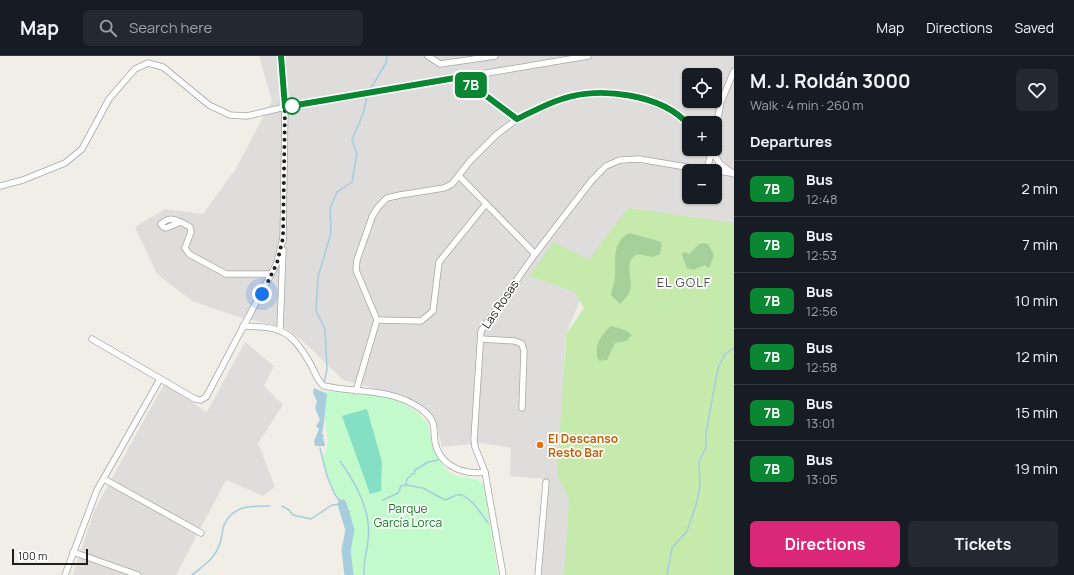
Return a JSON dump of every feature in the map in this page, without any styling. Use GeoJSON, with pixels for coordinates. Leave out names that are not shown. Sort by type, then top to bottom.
{"type":"FeatureCollection","features":[{"type":"Feature","properties":{"kind":"street"},"geometry":{"type":"LineString","coordinates":[[280,329],[285,107],[282,56]]}},
{"type":"Feature","properties":{"kind":"street"},"geometry":{"type":"LineString","coordinates":[[428,56],[440,64],[446,64],[495,56]]}},
{"type":"Feature","properties":{"kind":"street"},"geometry":{"type":"LineString","coordinates":[[0,186],[23,180],[65,163],[82,149],[109,99],[135,69],[148,63],[163,67],[209,105],[230,115],[247,116],[285,107],[588,56]]}},
{"type":"Feature","properties":{"kind":"street"},"geometry":{"type":"LineString","coordinates":[[718,116],[721,102],[734,72]]}},
{"type":"Feature","properties":{"kind":"street"},"geometry":{"type":"LineString","coordinates":[[461,77],[517,119]]}},
{"type":"Feature","properties":{"kind":"street"},"geometry":{"type":"LineString","coordinates":[[356,391],[377,320],[356,270],[357,260],[372,217],[378,207],[387,198],[444,188],[452,184],[470,161],[496,135],[517,119],[562,99],[581,94],[605,93],[641,98],[674,112],[682,119]]}},
{"type":"Feature","properties":{"kind":"street"},"geometry":{"type":"LineString","coordinates":[[708,163],[710,156]]}},
{"type":"Feature","properties":{"kind":"street"},"geometry":{"type":"LineString","coordinates":[[716,156],[719,162]]}},
{"type":"Feature","properties":{"kind":"street","name":"Las Rosas"},"geometry":{"type":"LineString","coordinates":[[503,575],[486,472],[475,447],[474,439],[481,331],[535,254],[592,180],[606,166],[620,160],[639,159],[682,165]]}},
{"type":"Feature","properties":{"kind":"street"},"geometry":{"type":"LineString","coordinates":[[708,163],[712,160],[719,162],[734,174]]}},
{"type":"Feature","properties":{"kind":"street"},"geometry":{"type":"LineString","coordinates":[[722,173],[734,174]]}},
{"type":"Feature","properties":{"kind":"street"},"geometry":{"type":"LineString","coordinates":[[459,176],[535,254]]}},
{"type":"Feature","properties":{"kind":"street"},"geometry":{"type":"LineString","coordinates":[[377,320],[421,321],[433,311],[439,262],[486,204]]}},
{"type":"Feature","properties":{"kind":"street"},"geometry":{"type":"LineString","coordinates":[[181,222],[190,226],[191,232],[185,248],[188,254],[226,274],[271,274]]}},
{"type":"Feature","properties":{"kind":"street"},"geometry":{"type":"LineString","coordinates":[[92,339],[195,400],[201,400],[206,397],[277,263],[283,238]]}},
{"type":"Feature","properties":{"kind":"street"},"geometry":{"type":"LineString","coordinates":[[243,326],[271,327],[280,329],[293,340],[304,353],[321,384],[338,389],[390,394],[420,408],[435,425],[437,450],[446,460],[462,472],[474,474],[486,472]]}},
{"type":"Feature","properties":{"kind":"street"},"geometry":{"type":"LineString","coordinates":[[481,339],[516,342],[522,344],[524,351],[522,408]]}},
{"type":"Feature","properties":{"kind":"street"},"geometry":{"type":"LineString","coordinates":[[65,575],[73,552],[104,479],[160,379]]}},
{"type":"Feature","properties":{"kind":"street"},"geometry":{"type":"LineString","coordinates":[[104,479],[201,533]]}},
{"type":"Feature","properties":{"kind":"street"},"geometry":{"type":"LineString","coordinates":[[538,575],[546,482]]}},
{"type":"Feature","properties":{"kind":"street"},"geometry":{"type":"LineString","coordinates":[[73,552],[138,575]]}},
{"type":"Feature","properties":{"kind":"shaded area"},"geometry":{"type":"Polygon","coordinates":[[[259,56],[734,56],[734,224],[583,293],[565,337],[559,474],[573,501],[568,575],[538,575],[545,479],[510,476],[511,448],[481,443],[442,447],[434,416],[372,388],[343,380],[305,343],[285,328],[235,316],[192,301],[157,274],[135,227],[165,209],[203,214],[235,170],[272,101],[259,56]]]}},
{"type":"Feature","properties":{"kind":"shaded area"},"geometry":{"type":"Polygon","coordinates":[[[245,342],[274,366],[264,386],[283,405],[258,443],[275,487],[263,496],[226,480],[176,575],[73,575],[95,509],[164,384],[207,412],[245,342]]]}},
{"type":"Feature","properties":{"kind":"green space"},"geometry":{"type":"Polygon","coordinates":[[[628,208],[734,223],[734,575],[564,575],[569,499],[557,475],[566,334],[584,308],[575,292],[529,276],[554,242],[589,260],[628,208]]]}},
{"type":"Feature","properties":{"kind":"green space"},"geometry":{"type":"Polygon","coordinates":[[[629,233],[659,241],[662,244],[660,254],[653,257],[637,254],[631,259],[631,287],[626,298],[620,304],[611,295],[615,278],[615,258],[619,242],[629,233]]]}},
{"type":"Feature","properties":{"kind":"green space"},"geometry":{"type":"Polygon","coordinates":[[[702,243],[708,244],[714,255],[709,268],[705,265],[693,270],[687,268],[682,255],[684,252],[689,254],[702,243]]]}},
{"type":"Feature","properties":{"kind":"green space"},"geometry":{"type":"Polygon","coordinates":[[[611,326],[625,330],[632,335],[626,341],[615,343],[607,360],[599,361],[597,356],[597,346],[601,338],[611,326]]]}},
{"type":"Feature","properties":{"kind":"green space","name":"Parque García Lorca"},"geometry":{"type":"Polygon","coordinates":[[[322,392],[365,394],[394,398],[417,412],[426,421],[436,453],[446,469],[453,475],[477,480],[484,486],[498,575],[349,575],[346,550],[350,530],[348,517],[342,502],[334,493],[327,476],[323,460],[328,443],[322,392]]]}},
{"type":"Feature","properties":{"kind":"green space"},"geometry":{"type":"Polygon","coordinates":[[[367,409],[382,462],[381,491],[370,494],[342,416],[367,409]]]}},
{"type":"Feature","properties":{"kind":"water"},"geometry":{"type":"Polygon","coordinates":[[[314,388],[327,394],[322,434],[324,435],[325,446],[315,446],[314,441],[319,429],[316,426],[320,420],[315,408],[317,401],[313,393],[314,388]]]}},
{"type":"Feature","properties":{"kind":"waterway"},"geometry":{"type":"LineString","coordinates":[[369,91],[386,63],[387,56]]}},
{"type":"Feature","properties":{"kind":"waterway"},"geometry":{"type":"LineString","coordinates":[[324,383],[327,369],[325,329],[316,311],[318,277],[331,233],[330,208],[337,192],[352,182],[357,154],[352,140],[364,111],[367,95]]}},
{"type":"Feature","properties":{"kind":"waterway"},"geometry":{"type":"LineString","coordinates":[[667,575],[672,548],[687,531],[696,505],[700,486],[699,462],[706,447],[706,433],[718,368],[725,354],[734,348]]}},
{"type":"Feature","properties":{"kind":"waterway"},"geometry":{"type":"LineString","coordinates":[[320,448],[327,476],[334,493],[342,504]]}},
{"type":"Feature","properties":{"kind":"waterway"},"geometry":{"type":"LineString","coordinates":[[383,500],[398,493],[401,486],[406,485],[407,479],[414,474],[415,470],[428,462],[438,460]]}},
{"type":"Feature","properties":{"kind":"waterway"},"geometry":{"type":"LineString","coordinates":[[340,461],[352,479],[362,499],[368,520],[369,530],[364,575]]}},
{"type":"Feature","properties":{"kind":"waterway"},"geometry":{"type":"LineString","coordinates":[[406,485],[423,488],[445,500],[457,495],[462,495],[475,505],[488,523]]}},
{"type":"Feature","properties":{"kind":"waterway"},"geometry":{"type":"LineString","coordinates":[[282,506],[289,510],[293,515],[311,519],[332,505],[342,504]]}},
{"type":"Feature","properties":{"kind":"waterway"},"geometry":{"type":"LineString","coordinates":[[342,504],[350,530],[346,550],[349,575]]}},
{"type":"Feature","properties":{"kind":"waterway"},"geometry":{"type":"LineString","coordinates":[[192,575],[217,551],[224,525],[232,514],[243,508],[270,506]]}},
{"type":"Feature","properties":{"kind":"waterway"},"geometry":{"type":"LineString","coordinates":[[348,517],[348,513],[350,511]]}},
{"type":"Feature","properties":{"kind":"bus line","name":"7B"},"geometry":{"type":"LineString","coordinates":[[281,56],[285,107],[461,77],[517,119],[562,99],[581,94],[605,93],[641,98],[658,104],[682,118]]}},
{"type":"Feature","properties":{"kind":"place","name":"El Descanso Resto Bar"},"geometry":{"type":"Point","coordinates":[540,445]}},
{"type":"Feature","properties":{"kind":"district","name":"EL GOLF"},"geometry":{"type":"Point","coordinates":[684,282]}},
{"type":"Feature","properties":{"kind":"route"},"geometry":{"type":"LineString","coordinates":[[262,294],[277,263],[283,238],[285,107],[292,106]]}}]}
